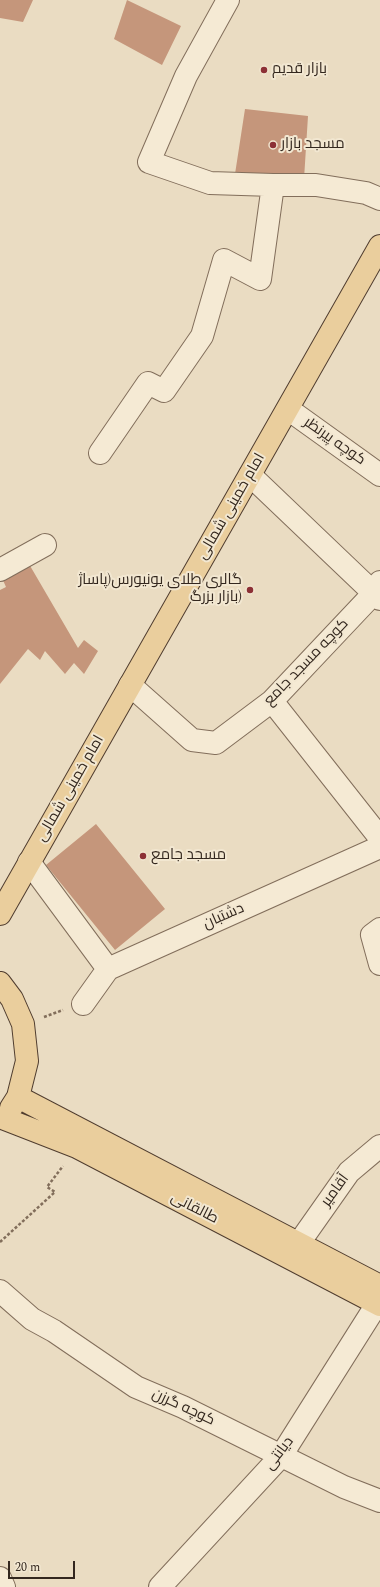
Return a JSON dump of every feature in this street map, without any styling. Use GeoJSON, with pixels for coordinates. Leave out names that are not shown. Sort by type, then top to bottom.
{"type":"FeatureCollection","features":[{"type":"Feature","properties":{"kind":"main road","name":"امام خمینی شمالی"},"geometry":{"type":"LineString","coordinates":[[0,914],[380,246]]}},
{"type":"Feature","properties":{"kind":"main road"},"geometry":{"type":"LineString","coordinates":[[0,983],[12,999],[23,1024],[27,1061],[18,1097],[3,1121]]}},
{"type":"Feature","properties":{"kind":"main road","name":"طالقانی"},"geometry":{"type":"LineString","coordinates":[[18,1097],[298,1243],[379,1298]]}},
{"type":"Feature","properties":{"kind":"main road","name":"طالقانی"},"geometry":{"type":"LineString","coordinates":[[3,1121],[77,1147],[379,1298]]}},
{"type":"Feature","properties":{"kind":"street"},"geometry":{"type":"LineString","coordinates":[[228,0],[186,76],[149,162],[210,183],[316,185],[366,193],[380,199]]}},
{"type":"Feature","properties":{"kind":"street"},"geometry":{"type":"LineString","coordinates":[[100,453],[148,383],[164,390],[202,336],[224,260],[260,279],[273,185]]}},
{"type":"Feature","properties":{"kind":"street","name":"کوچه پیرنظر"},"geometry":{"type":"LineString","coordinates":[[288,409],[380,475]]}},
{"type":"Feature","properties":{"kind":"street"},"geometry":{"type":"LineString","coordinates":[[250,475],[378,591]]}},
{"type":"Feature","properties":{"kind":"street"},"geometry":{"type":"LineString","coordinates":[[0,570],[45,545]]}},
{"type":"Feature","properties":{"kind":"street","name":"کوچه مسجد جامع"},"geometry":{"type":"LineString","coordinates":[[130,686],[192,740],[216,743],[272,701],[378,591]]}},
{"type":"Feature","properties":{"kind":"street"},"geometry":{"type":"LineString","coordinates":[[272,701],[380,838]]}},
{"type":"Feature","properties":{"kind":"street","name":"دشتبان"},"geometry":{"type":"LineString","coordinates":[[108,969],[380,848]]}},
{"type":"Feature","properties":{"kind":"street"},"geometry":{"type":"LineString","coordinates":[[29,862],[108,969],[83,1004]]}},
{"type":"Feature","properties":{"kind":"street"},"geometry":{"type":"LineString","coordinates":[[380,929],[372,935],[380,964]]}},
{"type":"Feature","properties":{"kind":"street","name":"آقامیر"},"geometry":{"type":"LineString","coordinates":[[298,1243],[349,1172],[380,1146]]}},
{"type":"Feature","properties":{"kind":"street","name":"کوچه گرزن"},"geometry":{"type":"LineString","coordinates":[[0,1291],[32,1319],[54,1331],[136,1387],[183,1407],[344,1487],[380,1501]]}},
{"type":"Feature","properties":{"kind":"street","name":"دیانتی"},"geometry":{"type":"LineString","coordinates":[[160,1587],[281,1456],[379,1298]]}},
{"type":"Feature","properties":{"kind":"street"},"geometry":{"type":"LineString","coordinates":[[0,1578],[4,1587]]}},
{"type":"Feature","properties":{"kind":"path"},"geometry":{"type":"LineString","coordinates":[[23,1024],[83,1004]]}},
{"type":"Feature","properties":{"kind":"path"},"geometry":{"type":"LineString","coordinates":[[0,1242],[55,1192],[47,1187],[77,1147]]}},
{"type":"Feature","properties":{"kind":"building"},"geometry":{"type":"Polygon","coordinates":[[[0,0],[33,0],[23,22],[0,18],[0,0]]]}},
{"type":"Feature","properties":{"kind":"building"},"geometry":{"type":"Polygon","coordinates":[[[127,0],[181,26],[162,65],[114,39],[127,0]]]}},
{"type":"Feature","properties":{"kind":"building","name":"مسجد بازار"},"geometry":{"type":"Polygon","coordinates":[[[245,109],[308,116],[304,179],[235,174],[245,109]]]}},
{"type":"Feature","properties":{"kind":"building"},"geometry":{"type":"Polygon","coordinates":[[[29,564],[78,648],[84,640],[98,651],[84,674],[74,663],[65,674],[45,651],[40,660],[28,649],[0,684],[0,590],[6,587],[2,578],[29,564]]]}},
{"type":"Feature","properties":{"kind":"building"},"geometry":{"type":"Polygon","coordinates":[[[96,824],[165,909],[115,950],[46,865],[96,824]]]}},
{"type":"Feature","properties":{"kind":"place","name":"بازار قدیم"},"geometry":{"type":"Point","coordinates":[264,70]}},
{"type":"Feature","properties":{"kind":"place","name":"مسجد بازار"},"geometry":{"type":"Point","coordinates":[273,145]}},
{"type":"Feature","properties":{"kind":"place","name":"گالری طلای یونیورس(پاساژ بازار بزرگ)"},"geometry":{"type":"Point","coordinates":[250,590]}},
{"type":"Feature","properties":{"kind":"place","name":"مسجد جامع"},"geometry":{"type":"Point","coordinates":[143,856]}}]}
